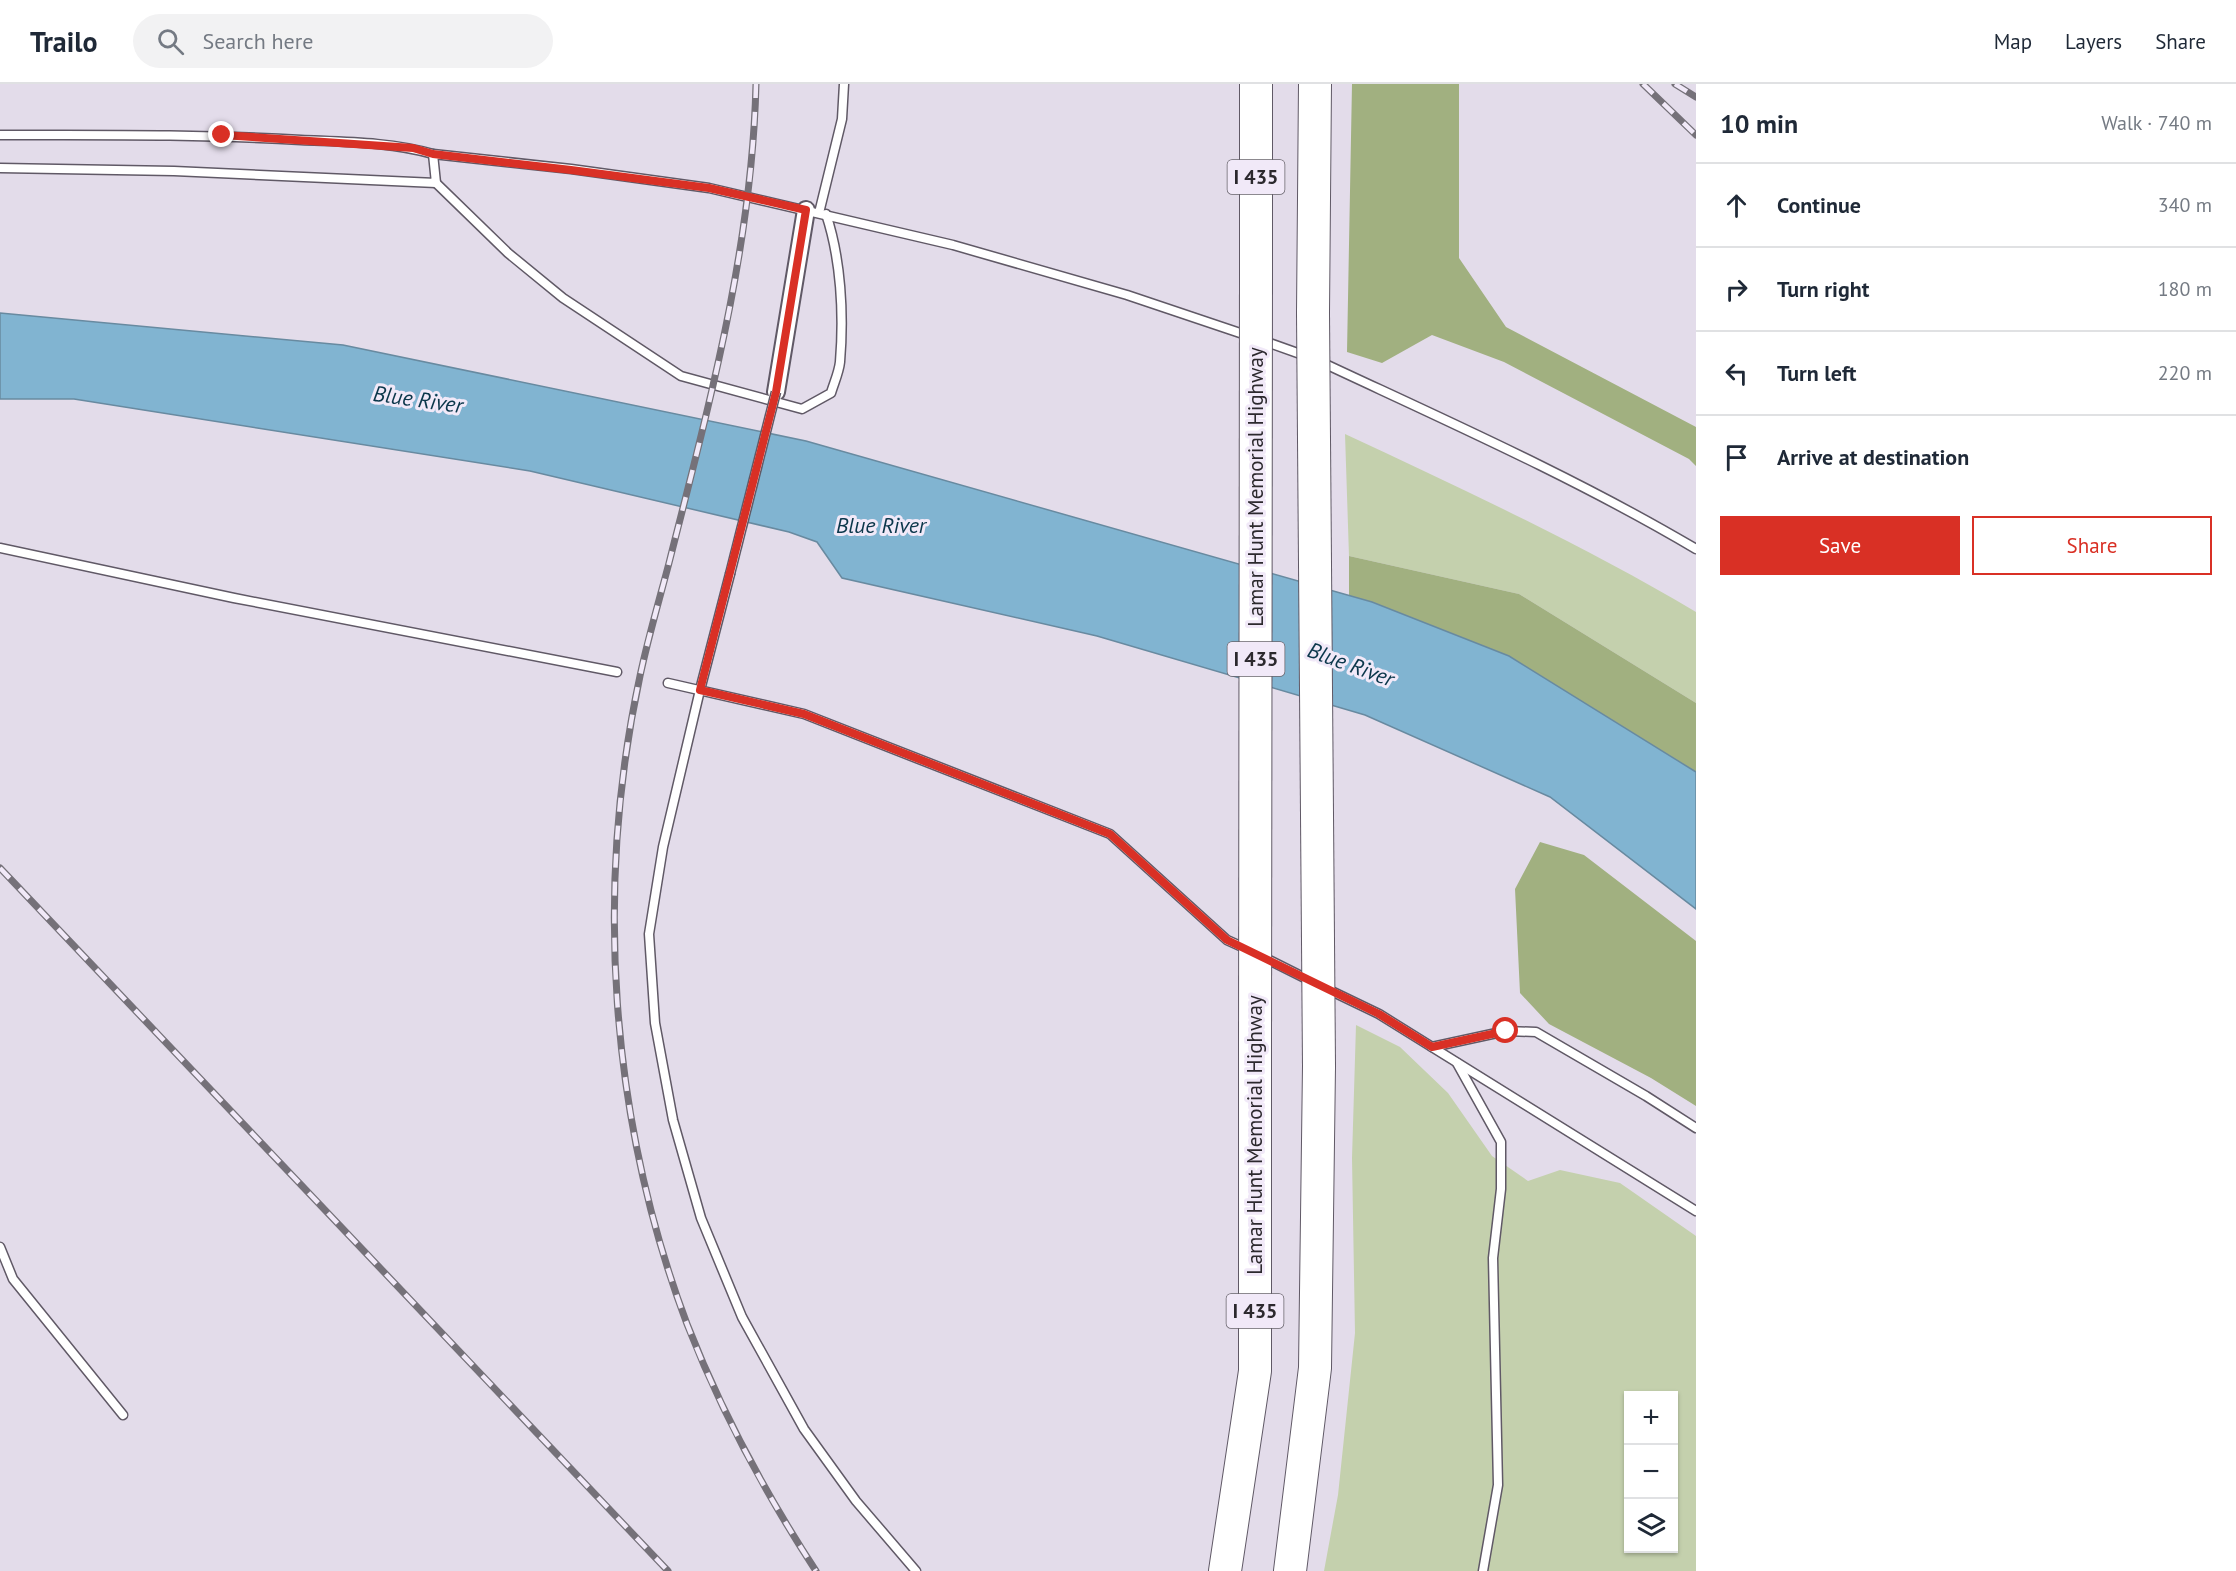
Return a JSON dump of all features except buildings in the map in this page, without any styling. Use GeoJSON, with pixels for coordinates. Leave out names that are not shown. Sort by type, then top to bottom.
{"type":"FeatureCollection","features":[{"type":"Feature","properties":{"kind":"highway","name":"Lamar Hunt Memorial Highway"},"geometry":{"type":"LineString","coordinates":[[1226,1571],[1255,1371],[1256,84]]}},
{"type":"Feature","properties":{"kind":"highway","name":"I 435"},"geometry":{"type":"LineString","coordinates":[[1290,1571],[1315,1368],[1318,1066],[1313,313],[1315,84]]}},
{"type":"Feature","properties":{"kind":"street"},"geometry":{"type":"LineString","coordinates":[[776,392],[817,213]]}},
{"type":"Feature","properties":{"kind":"lane"},"geometry":{"type":"LineString","coordinates":[[433,154],[436,183],[508,253],[563,297],[681,376],[801,409],[831,393],[840,364],[840,293],[834,241],[817,213],[842,119],[844,84]]}},
{"type":"Feature","properties":{"kind":"lane"},"geometry":{"type":"LineString","coordinates":[[0,135],[222,135],[413,148],[433,154],[709,188],[953,245],[1116,292],[1319,361],[1483,438],[1648,520],[1696,549]]}},
{"type":"Feature","properties":{"kind":"lane"},"geometry":{"type":"LineString","coordinates":[[0,168],[174,171],[436,183]]}},
{"type":"Feature","properties":{"kind":"lane"},"geometry":{"type":"LineString","coordinates":[[776,392],[700,690],[663,847],[649,934],[655,1023],[673,1120],[701,1218],[742,1317],[804,1429],[856,1501],[916,1571]]}},
{"type":"Feature","properties":{"kind":"lane"},"geometry":{"type":"LineString","coordinates":[[0,548],[234,598],[617,672]]}},
{"type":"Feature","properties":{"kind":"lane"},"geometry":{"type":"LineString","coordinates":[[668,683],[804,714],[1110,834],[1227,940],[1379,1014],[1696,1211]]}},
{"type":"Feature","properties":{"kind":"lane"},"geometry":{"type":"LineString","coordinates":[[1432,1047],[1506,1031],[1536,1032],[1647,1096],[1696,1128]]}},
{"type":"Feature","properties":{"kind":"lane"},"geometry":{"type":"LineString","coordinates":[[1457,1063],[1501,1142],[1501,1189],[1493,1258],[1498,1485],[1483,1571]]}},
{"type":"Feature","properties":{"kind":"lane"},"geometry":{"type":"LineString","coordinates":[[0,1247],[13,1279],[123,1415]]}},
{"type":"Feature","properties":{"kind":"green space"},"geometry":{"type":"Polygon","coordinates":[[[1352,84],[1459,84],[1459,258],[1506,327],[1696,427],[1696,466],[1689,459],[1504,362],[1432,335],[1382,363],[1347,352],[1352,84]]]}},
{"type":"Feature","properties":{"kind":"green space"},"geometry":{"type":"Polygon","coordinates":[[[1345,434],[1567,541],[1696,612],[1696,703],[1519,594],[1349,556],[1345,434]]]}},
{"type":"Feature","properties":{"kind":"green space"},"geometry":{"type":"Polygon","coordinates":[[[1349,556],[1519,594],[1696,703],[1696,772],[1509,656],[1372,602],[1349,596],[1349,556]]]}},
{"type":"Feature","properties":{"kind":"green space"},"geometry":{"type":"Polygon","coordinates":[[[1540,842],[1584,855],[1696,941],[1696,1106],[1651,1078],[1549,1024],[1520,993],[1515,889],[1540,842]]]}},
{"type":"Feature","properties":{"kind":"green space"},"geometry":{"type":"Polygon","coordinates":[[[1356,1025],[1400,1047],[1448,1093],[1492,1156],[1528,1181],[1560,1170],[1620,1183],[1696,1236],[1696,1571],[1324,1571],[1338,1495],[1355,1333],[1352,1158],[1356,1025]]]}},
{"type":"Feature","properties":{"kind":"water","name":"Blue River"},"geometry":{"type":"Polygon","coordinates":[[[0,313],[343,345],[806,441],[1372,602],[1509,656],[1696,772],[1696,909],[1550,797],[1365,715],[1097,636],[842,578],[817,542],[789,532],[530,471],[74,399],[0,399],[0,313]]]}},
{"type":"Feature","properties":{"kind":"railway"},"geometry":{"type":"LineString","coordinates":[[756,84],[753,145],[746,206],[726,326],[699,445],[643,662],[626,757],[617,838],[614,921],[617,1003],[626,1085],[641,1167],[661,1246],[687,1324],[714,1388],[745,1451],[779,1512],[816,1571]]}},
{"type":"Feature","properties":{"kind":"railway"},"geometry":{"type":"LineString","coordinates":[[1643,84],[1696,135]]}},
{"type":"Feature","properties":{"kind":"railway"},"geometry":{"type":"LineString","coordinates":[[1675,84],[1696,97]]}},
{"type":"Feature","properties":{"kind":"railway"},"geometry":{"type":"LineString","coordinates":[[0,868],[668,1571]]}},
{"type":"Feature","properties":{"kind":"route"},"geometry":{"type":"LineString","coordinates":[[222,135],[413,148],[433,154],[709,188],[806,210],[776,392],[700,690],[804,714],[1110,834],[1227,940],[1379,1014],[1432,1047],[1506,1031]]}}]}
